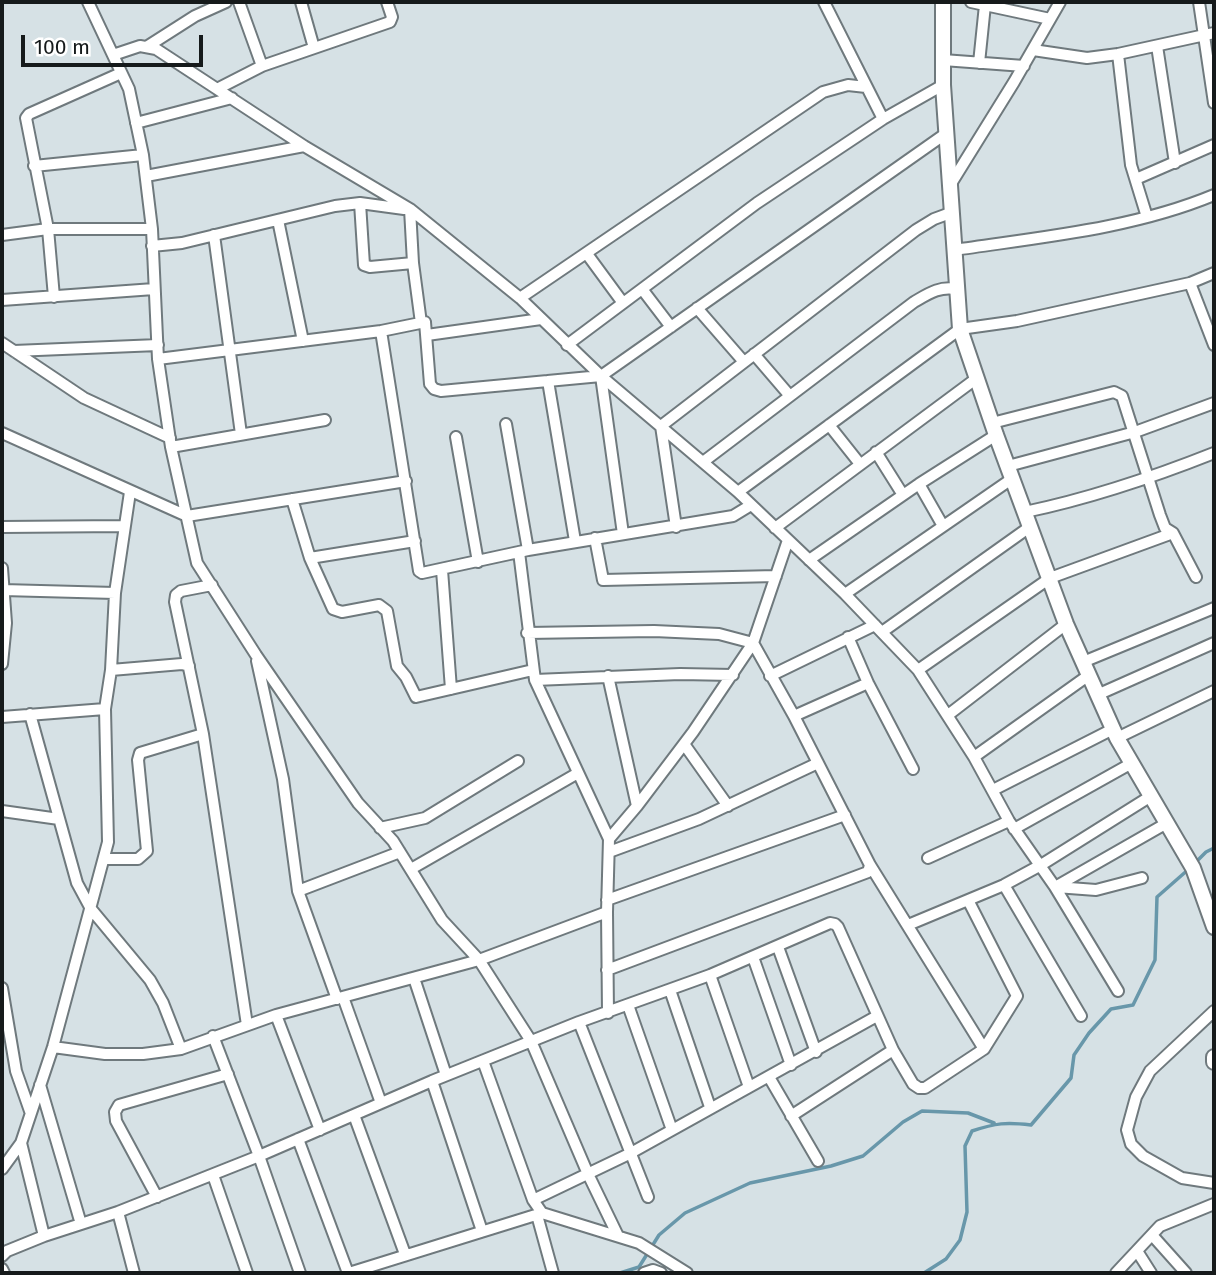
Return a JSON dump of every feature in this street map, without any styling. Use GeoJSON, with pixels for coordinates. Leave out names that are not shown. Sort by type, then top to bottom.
{"type":"FeatureCollection","features":[{"type":"Feature","properties":{"kind":"street"},"geometry":{"type":"LineString","coordinates":[[88,2],[129,89],[143,155],[152,229],[158,359],[171,442],[197,564],[358,803],[393,841],[442,920],[479,960],[531,1041],[587,1174],[618,1236]]}},
{"type":"Feature","properties":{"kind":"street"},"geometry":{"type":"LineString","coordinates":[[148,46],[195,16],[226,2]]}},
{"type":"Feature","properties":{"kind":"street"},"geometry":{"type":"LineString","coordinates":[[239,2],[262,66]]}},
{"type":"Feature","properties":{"kind":"street"},"geometry":{"type":"LineString","coordinates":[[301,2],[314,48]]}},
{"type":"Feature","properties":{"kind":"street"},"geometry":{"type":"LineString","coordinates":[[217,89],[262,66],[390,22],[392,17],[387,2]]}},
{"type":"Feature","properties":{"kind":"street"},"geometry":{"type":"LineString","coordinates":[[824,2],[883,119]]}},
{"type":"Feature","properties":{"kind":"street"},"geometry":{"type":"LineString","coordinates":[[943,2],[943,85],[952,182],[960,329],[1066,624],[1115,734],[1193,868],[1214,927]]}},
{"type":"Feature","properties":{"kind":"street"},"geometry":{"type":"LineString","coordinates":[[971,2],[1050,19]]}},
{"type":"Feature","properties":{"kind":"street"},"geometry":{"type":"LineString","coordinates":[[952,182],[1060,2]]}},
{"type":"Feature","properties":{"kind":"street"},"geometry":{"type":"LineString","coordinates":[[1199,2],[1210,34],[1214,103]]}},
{"type":"Feature","properties":{"kind":"street"},"geometry":{"type":"LineString","coordinates":[[979,63],[985,5]]}},
{"type":"Feature","properties":{"kind":"street"},"geometry":{"type":"LineString","coordinates":[[1033,50],[1087,58],[1210,34]]}},
{"type":"Feature","properties":{"kind":"street"},"geometry":{"type":"LineString","coordinates":[[113,55],[140,46],[156,49],[304,146],[410,209],[520,298],[601,376],[738,492],[845,594],[918,670],[974,757],[1012,825],[1041,865],[1118,991]]}},
{"type":"Feature","properties":{"kind":"street"},"geometry":{"type":"LineString","coordinates":[[1157,46],[1175,163]]}},
{"type":"Feature","properties":{"kind":"street"},"geometry":{"type":"LineString","coordinates":[[1118,54],[1131,165],[1147,216]]}},
{"type":"Feature","properties":{"kind":"street"},"geometry":{"type":"LineString","coordinates":[[943,60],[1024,66]]}},
{"type":"Feature","properties":{"kind":"street"},"geometry":{"type":"LineString","coordinates":[[54,297],[48,229],[25,124],[29,114],[121,73]]}},
{"type":"Feature","properties":{"kind":"street"},"geometry":{"type":"LineString","coordinates":[[520,298],[823,92],[848,85],[866,87]]}},
{"type":"Feature","properties":{"kind":"street"},"geometry":{"type":"LineString","coordinates":[[567,345],[757,203],[883,119],[943,85]]}},
{"type":"Feature","properties":{"kind":"street"},"geometry":{"type":"LineString","coordinates":[[136,123],[232,98]]}},
{"type":"Feature","properties":{"kind":"street"},"geometry":{"type":"LineString","coordinates":[[158,359],[381,331],[425,322],[430,384],[434,390],[601,376],[948,132]]}},
{"type":"Feature","properties":{"kind":"street"},"geometry":{"type":"LineString","coordinates":[[1136,179],[1214,145]]}},
{"type":"Feature","properties":{"kind":"street"},"geometry":{"type":"LineString","coordinates":[[146,176],[304,146]]}},
{"type":"Feature","properties":{"kind":"street"},"geometry":{"type":"LineString","coordinates":[[34,166],[143,155]]}},
{"type":"Feature","properties":{"kind":"street"},"geometry":{"type":"LineString","coordinates":[[954,250],[1082,232],[1180,209],[1214,195]]}},
{"type":"Feature","properties":{"kind":"street"},"geometry":{"type":"LineString","coordinates":[[152,246],[214,235],[335,206],[360,203],[410,209]]}},
{"type":"Feature","properties":{"kind":"street"},"geometry":{"type":"LineString","coordinates":[[360,203],[364,265],[370,267],[413,263]]}},
{"type":"Feature","properties":{"kind":"street"},"geometry":{"type":"LineString","coordinates":[[410,209],[413,263],[421,323]]}},
{"type":"Feature","properties":{"kind":"street"},"geometry":{"type":"LineString","coordinates":[[661,426],[916,230],[953,212]]}},
{"type":"Feature","properties":{"kind":"street"},"geometry":{"type":"LineString","coordinates":[[278,220],[303,341]]}},
{"type":"Feature","properties":{"kind":"street"},"geometry":{"type":"LineString","coordinates":[[2,235],[48,229],[152,229]]}},
{"type":"Feature","properties":{"kind":"street"},"geometry":{"type":"LineString","coordinates":[[214,235],[241,434]]}},
{"type":"Feature","properties":{"kind":"street"},"geometry":{"type":"LineString","coordinates":[[587,254],[623,303]]}},
{"type":"Feature","properties":{"kind":"street"},"geometry":{"type":"LineString","coordinates":[[738,492],[960,329],[1017,321],[1190,283],[1214,273]]}},
{"type":"Feature","properties":{"kind":"street"},"geometry":{"type":"LineString","coordinates":[[1190,283],[1212,333],[1214,345]]}},
{"type":"Feature","properties":{"kind":"street"},"geometry":{"type":"LineString","coordinates":[[703,462],[914,302],[946,287],[956,289]]}},
{"type":"Feature","properties":{"kind":"street"},"geometry":{"type":"LineString","coordinates":[[2,300],[154,289]]}},
{"type":"Feature","properties":{"kind":"street"},"geometry":{"type":"LineString","coordinates":[[642,289],[671,327]]}},
{"type":"Feature","properties":{"kind":"street"},"geometry":{"type":"LineString","coordinates":[[697,309],[744,362]]}},
{"type":"Feature","properties":{"kind":"street"},"geometry":{"type":"LineString","coordinates":[[427,335],[541,319]]}},
{"type":"Feature","properties":{"kind":"street"},"geometry":{"type":"LineString","coordinates":[[381,331],[419,571],[426,573],[575,541],[733,516],[751,505]]}},
{"type":"Feature","properties":{"kind":"street"},"geometry":{"type":"LineString","coordinates":[[2,343],[84,398],[171,442],[325,420]]}},
{"type":"Feature","properties":{"kind":"street"},"geometry":{"type":"LineString","coordinates":[[13,351],[158,345]]}},
{"type":"Feature","properties":{"kind":"street"},"geometry":{"type":"LineString","coordinates":[[754,354],[790,396]]}},
{"type":"Feature","properties":{"kind":"street"},"geometry":{"type":"LineString","coordinates":[[601,376],[622,534]]}},
{"type":"Feature","properties":{"kind":"street"},"geometry":{"type":"LineString","coordinates":[[775,528],[977,378]]}},
{"type":"Feature","properties":{"kind":"street"},"geometry":{"type":"LineString","coordinates":[[548,381],[575,541]]}},
{"type":"Feature","properties":{"kind":"street"},"geometry":{"type":"LineString","coordinates":[[809,560],[994,429],[1114,392],[1122,396],[1165,528],[1173,533],[1196,577]]}},
{"type":"Feature","properties":{"kind":"street"},"geometry":{"type":"LineString","coordinates":[[845,594],[943,526],[1010,472],[1135,432],[1214,403]]}},
{"type":"Feature","properties":{"kind":"street"},"geometry":{"type":"LineString","coordinates":[[506,424],[523,551],[527,633],[534,675],[609,839],[608,1013]]}},
{"type":"Feature","properties":{"kind":"street"},"geometry":{"type":"LineString","coordinates":[[829,425],[860,464]]}},
{"type":"Feature","properties":{"kind":"street"},"geometry":{"type":"LineString","coordinates":[[661,426],[676,527]]}},
{"type":"Feature","properties":{"kind":"street"},"geometry":{"type":"LineString","coordinates":[[2,433],[187,516],[406,481]]}},
{"type":"Feature","properties":{"kind":"street"},"geometry":{"type":"LineString","coordinates":[[456,437],[478,562]]}},
{"type":"Feature","properties":{"kind":"street"},"geometry":{"type":"LineString","coordinates":[[876,452],[903,495]]}},
{"type":"Feature","properties":{"kind":"street"},"geometry":{"type":"LineString","coordinates":[[770,676],[848,637],[879,628],[1028,519],[1149,479],[1214,453]]}},
{"type":"Feature","properties":{"kind":"street"},"geometry":{"type":"LineString","coordinates":[[919,484],[943,526]]}},
{"type":"Feature","properties":{"kind":"street"},"geometry":{"type":"LineString","coordinates":[[4,1167],[21,1143],[53,1047],[108,842],[105,709],[111,670],[114,593],[130,492]]}},
{"type":"Feature","properties":{"kind":"street"},"geometry":{"type":"LineString","coordinates":[[292,499],[310,558],[333,609],[342,612],[379,605],[387,611],[397,666],[407,677],[415,695],[419,697],[534,675],[733,675]]}},
{"type":"Feature","properties":{"kind":"street"},"geometry":{"type":"LineString","coordinates":[[2,527],[124,526]]}},
{"type":"Feature","properties":{"kind":"street"},"geometry":{"type":"LineString","coordinates":[[918,670],[1051,578],[1173,533]]}},
{"type":"Feature","properties":{"kind":"street"},"geometry":{"type":"LineString","coordinates":[[595,538],[603,580],[607,581],[776,576]]}},
{"type":"Feature","properties":{"kind":"street"},"geometry":{"type":"LineString","coordinates":[[609,839],[684,744],[753,643],[788,540]]}},
{"type":"Feature","properties":{"kind":"street"},"geometry":{"type":"LineString","coordinates":[[310,558],[415,541]]}},
{"type":"Feature","properties":{"kind":"street"},"geometry":{"type":"LineString","coordinates":[[2,568],[6,623],[2,664]]}},
{"type":"Feature","properties":{"kind":"street"},"geometry":{"type":"LineString","coordinates":[[442,569],[451,689]]}},
{"type":"Feature","properties":{"kind":"street"},"geometry":{"type":"LineString","coordinates":[[212,585],[181,592],[176,595],[175,602],[203,734],[247,1025]]}},
{"type":"Feature","properties":{"kind":"street"},"geometry":{"type":"LineString","coordinates":[[3,590],[114,593]]}},
{"type":"Feature","properties":{"kind":"street"},"geometry":{"type":"LineString","coordinates":[[974,757],[1086,668],[1214,608]]}},
{"type":"Feature","properties":{"kind":"street"},"geometry":{"type":"LineString","coordinates":[[948,715],[1066,624]]}},
{"type":"Feature","properties":{"kind":"street"},"geometry":{"type":"LineString","coordinates":[[527,633],[654,631],[719,634],[753,643],[794,716],[870,865],[984,1049]]}},
{"type":"Feature","properties":{"kind":"street"},"geometry":{"type":"LineString","coordinates":[[848,637],[868,683],[913,769]]}},
{"type":"Feature","properties":{"kind":"street"},"geometry":{"type":"LineString","coordinates":[[1097,695],[1214,643]]}},
{"type":"Feature","properties":{"kind":"street"},"geometry":{"type":"LineString","coordinates":[[256,654],[283,779],[298,891],[381,1103]]}},
{"type":"Feature","properties":{"kind":"street"},"geometry":{"type":"LineString","coordinates":[[111,670],[182,664],[189,666]]}},
{"type":"Feature","properties":{"kind":"street"},"geometry":{"type":"LineString","coordinates":[[607,676],[637,806]]}},
{"type":"Feature","properties":{"kind":"street"},"geometry":{"type":"LineString","coordinates":[[794,716],[868,683]]}},
{"type":"Feature","properties":{"kind":"street"},"geometry":{"type":"LineString","coordinates":[[993,790],[1214,691]]}},
{"type":"Feature","properties":{"kind":"street"},"geometry":{"type":"LineString","coordinates":[[2,717],[105,709]]}},
{"type":"Feature","properties":{"kind":"street"},"geometry":{"type":"LineString","coordinates":[[30,714],[77,883],[91,909],[150,980],[163,1003],[181,1049]]}},
{"type":"Feature","properties":{"kind":"street"},"geometry":{"type":"LineString","coordinates":[[104,859],[138,859],[147,851],[138,760],[140,753],[203,734]]}},
{"type":"Feature","properties":{"kind":"street"},"geometry":{"type":"LineString","coordinates":[[684,744],[728,806]]}},
{"type":"Feature","properties":{"kind":"street"},"geometry":{"type":"LineString","coordinates":[[380,828],[425,818],[518,761]]}},
{"type":"Feature","properties":{"kind":"street"},"geometry":{"type":"LineString","coordinates":[[609,852],[699,819],[818,763]]}},
{"type":"Feature","properties":{"kind":"street"},"geometry":{"type":"LineString","coordinates":[[928,858],[1012,825],[1132,763]]}},
{"type":"Feature","properties":{"kind":"street"},"geometry":{"type":"LineString","coordinates":[[411,869],[578,773]]}},
{"type":"Feature","properties":{"kind":"street"},"geometry":{"type":"LineString","coordinates":[[908,925],[969,902],[1004,885],[1151,796]]}},
{"type":"Feature","properties":{"kind":"street"},"geometry":{"type":"LineString","coordinates":[[2,811],[59,819]]}},
{"type":"Feature","properties":{"kind":"street"},"geometry":{"type":"LineString","coordinates":[[607,900],[845,815]]}},
{"type":"Feature","properties":{"kind":"street"},"geometry":{"type":"LineString","coordinates":[[1055,887],[1167,823]]}},
{"type":"Feature","properties":{"kind":"street"},"geometry":{"type":"LineString","coordinates":[[298,891],[400,852]]}},
{"type":"Feature","properties":{"kind":"street"},"geometry":{"type":"LineString","coordinates":[[607,970],[868,872],[870,865]]}},
{"type":"Feature","properties":{"kind":"street"},"geometry":{"type":"LineString","coordinates":[[1055,887],[1096,890],[1142,878]]}},
{"type":"Feature","properties":{"kind":"street"},"geometry":{"type":"LineString","coordinates":[[1004,885],[1080,1016]]}},
{"type":"Feature","properties":{"kind":"street"},"geometry":{"type":"LineString","coordinates":[[2,1256],[7,1251],[44,1236],[118,1212],[213,1175],[446,1075],[579,1022],[710,975],[830,923],[838,927],[892,1050],[913,1084],[925,1088],[984,1049],[1017,996],[969,902]]}},
{"type":"Feature","properties":{"kind":"street"},"geometry":{"type":"LineString","coordinates":[[53,1047],[105,1054],[143,1054],[181,1049],[276,1015],[479,960],[607,912]]}},
{"type":"Feature","properties":{"kind":"street"},"geometry":{"type":"LineString","coordinates":[[778,947],[816,1052]]}},
{"type":"Feature","properties":{"kind":"street"},"geometry":{"type":"LineString","coordinates":[[753,957],[791,1065]]}},
{"type":"Feature","properties":{"kind":"street"},"geometry":{"type":"LineString","coordinates":[[710,975],[749,1087]]}},
{"type":"Feature","properties":{"kind":"street"},"geometry":{"type":"LineString","coordinates":[[414,978],[446,1075]]}},
{"type":"Feature","properties":{"kind":"street"},"geometry":{"type":"LineString","coordinates":[[2,988],[16,1071],[30,1111]]}},
{"type":"Feature","properties":{"kind":"street"},"geometry":{"type":"LineString","coordinates":[[670,990],[710,1107]]}},
{"type":"Feature","properties":{"kind":"street"},"geometry":{"type":"LineString","coordinates":[[628,1005],[672,1130]]}},
{"type":"Feature","properties":{"kind":"street"},"geometry":{"type":"LineString","coordinates":[[1214,1011],[1150,1072],[1136,1097],[1127,1130],[1130,1144],[1143,1156],[1182,1178],[1214,1183]]}},
{"type":"Feature","properties":{"kind":"street"},"geometry":{"type":"LineString","coordinates":[[276,1015],[320,1130]]}},
{"type":"Feature","properties":{"kind":"street"},"geometry":{"type":"LineString","coordinates":[[533,1200],[629,1154],[877,1016]]}},
{"type":"Feature","properties":{"kind":"street"},"geometry":{"type":"LineString","coordinates":[[579,1022],[648,1197]]}},
{"type":"Feature","properties":{"kind":"street"},"geometry":{"type":"LineString","coordinates":[[213,1036],[259,1156],[299,1273]]}},
{"type":"Feature","properties":{"kind":"street"},"geometry":{"type":"LineString","coordinates":[[791,1116],[892,1050]]}},
{"type":"Feature","properties":{"kind":"street"},"geometry":{"type":"LineString","coordinates":[[483,1060],[540,1214],[553,1273]]}},
{"type":"Feature","properties":{"kind":"street"},"geometry":{"type":"LineString","coordinates":[[157,1197],[116,1121],[114,1112],[120,1105],[228,1074]]}},
{"type":"Feature","properties":{"kind":"street"},"geometry":{"type":"LineString","coordinates":[[769,1077],[818,1161]]}},
{"type":"Feature","properties":{"kind":"street"},"geometry":{"type":"LineString","coordinates":[[432,1081],[482,1231]]}},
{"type":"Feature","properties":{"kind":"street"},"geometry":{"type":"LineString","coordinates":[[40,1084],[81,1224]]}},
{"type":"Feature","properties":{"kind":"street"},"geometry":{"type":"LineString","coordinates":[[354,1115],[405,1254]]}},
{"type":"Feature","properties":{"kind":"street"},"geometry":{"type":"LineString","coordinates":[[298,1139],[348,1273],[540,1214],[639,1243],[687,1273]]}},
{"type":"Feature","properties":{"kind":"street"},"geometry":{"type":"LineString","coordinates":[[21,1143],[44,1236]]}},
{"type":"Feature","properties":{"kind":"street"},"geometry":{"type":"LineString","coordinates":[[2,1150],[4,1167]]}},
{"type":"Feature","properties":{"kind":"street"},"geometry":{"type":"LineString","coordinates":[[213,1175],[247,1273]]}},
{"type":"Feature","properties":{"kind":"street"},"geometry":{"type":"LineString","coordinates":[[1116,1273],[1160,1226],[1214,1204]]}},
{"type":"Feature","properties":{"kind":"street"},"geometry":{"type":"LineString","coordinates":[[118,1212],[134,1273]]}},
{"type":"Feature","properties":{"kind":"street"},"geometry":{"type":"LineString","coordinates":[[1152,1235],[1186,1273]]}},
{"type":"Feature","properties":{"kind":"street"},"geometry":{"type":"LineString","coordinates":[[1137,1251],[1151,1273]]}},
{"type":"Feature","properties":{"kind":"street"},"geometry":{"type":"LineString","coordinates":[[645,1273],[653,1270],[662,1273]]}},
{"type":"Feature","properties":{"kind":"waterway"},"geometry":{"type":"LineString","coordinates":[[1195,863],[1214,848]]}},
{"type":"Feature","properties":{"kind":"waterway"},"geometry":{"type":"LineString","coordinates":[[924,1273],[946,1259],[960,1240],[967,1212],[965,1146],[972,1131],[1001,1124],[1031,1125],[1071,1078],[1074,1055],[1089,1033],[1111,1009],[1133,1005],[1155,960],[1157,897],[1190,868]]}},
{"type":"Feature","properties":{"kind":"waterway"},"geometry":{"type":"LineString","coordinates":[[620,1273],[639,1267],[659,1235],[685,1213],[750,1183],[831,1166],[863,1156],[903,1122],[922,1111],[968,1113],[994,1123]]}}]}
